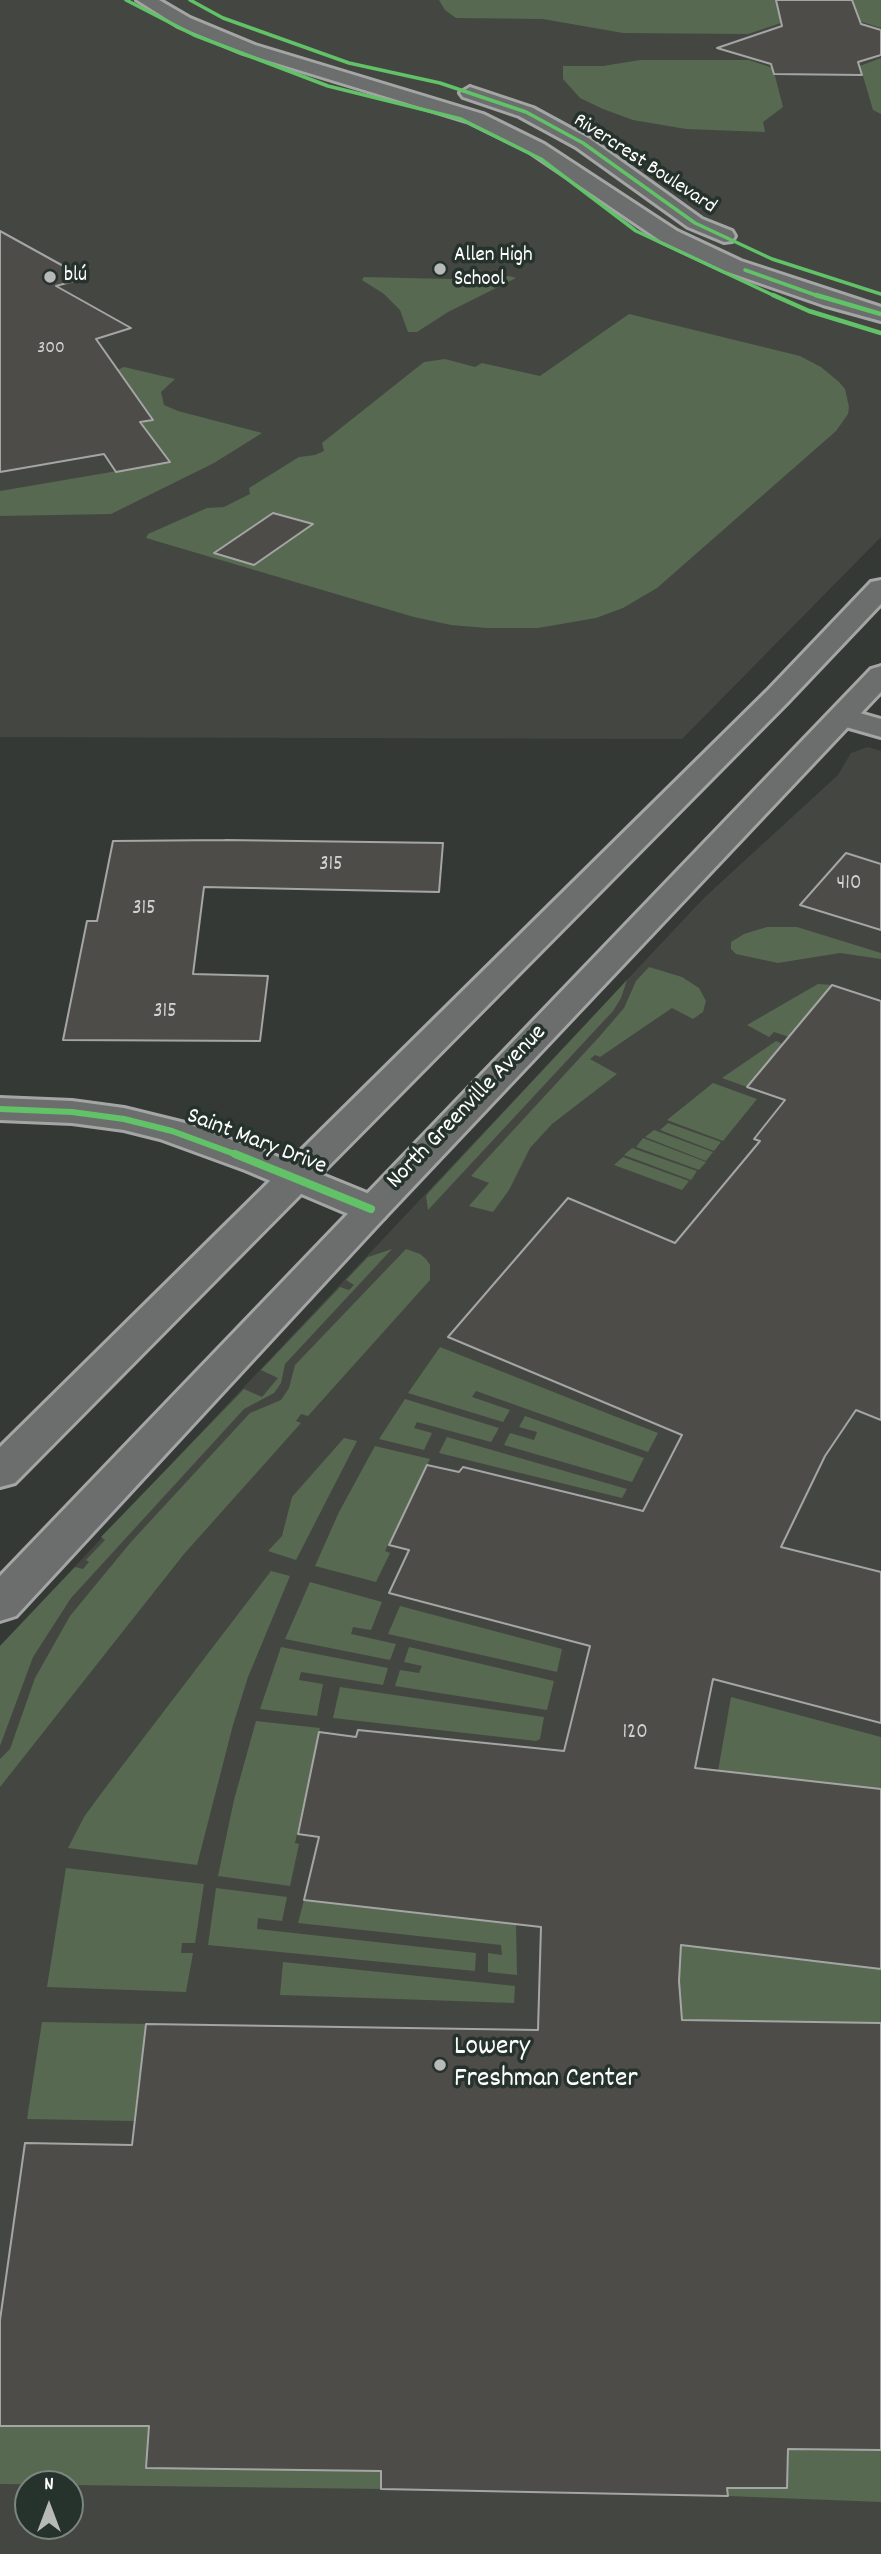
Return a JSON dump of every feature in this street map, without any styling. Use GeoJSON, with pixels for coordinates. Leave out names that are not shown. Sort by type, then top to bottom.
{"type":"FeatureCollection","features":[{"type":"Feature","properties":{"kind":"street","name":"Rivercrest Boulevard"},"geometry":{"type":"LineString","coordinates":[[146,0],[184,22],[242,46],[315,71],[476,118],[537,148],[660,231],[680,241],[733,266],[831,300],[881,314]]}},
{"type":"Feature","properties":{"kind":"street","name":"Rivercrest Boulevard"},"geometry":{"type":"LineString","coordinates":[[190,0],[223,18],[349,63],[440,83],[526,111],[583,143],[695,223],[772,259],[881,294]]}},
{"type":"Feature","properties":{"kind":"street","name":"North Greenville Avenue"},"geometry":{"type":"LineString","coordinates":[[0,1604],[371,1209],[810,707],[881,588]]}},
{"type":"Feature","properties":{"kind":"street","name":"North Greenville Avenue"},"geometry":{"type":"LineString","coordinates":[[0,1472],[294,1178],[810,707],[881,675]]}},
{"type":"Feature","properties":{"kind":"street"},"geometry":{"type":"LineString","coordinates":[[810,707],[881,728]]}},
{"type":"Feature","properties":{"kind":"street","name":"Saint Mary Drive"},"geometry":{"type":"LineString","coordinates":[[0,1110],[72,1112],[124,1119],[216,1146],[371,1209]]}},
{"type":"Feature","properties":{"kind":"shaded area","name":"Allen High School"},"geometry":{"type":"Polygon","coordinates":[[[0,0],[881,0],[881,537],[682,739],[0,737],[0,0]]]}},
{"type":"Feature","properties":{"kind":"shaded area","name":"Lowery Freshman Center"},"geometry":{"type":"Polygon","coordinates":[[[868,747],[881,751],[881,2554],[0,2554],[0,1646],[705,897],[838,775],[851,753],[868,747]]]}},
{"type":"Feature","properties":{"kind":"green space"},"geometry":{"type":"Polygon","coordinates":[[[439,0],[776,0],[781,23],[748,34],[623,33],[543,19],[456,18],[445,10],[439,0]]]}},
{"type":"Feature","properties":{"kind":"green space"},"geometry":{"type":"Polygon","coordinates":[[[852,0],[881,0],[881,28],[859,21],[852,0]]]}},
{"type":"Feature","properties":{"kind":"green space"},"geometry":{"type":"Polygon","coordinates":[[[881,58],[881,114],[873,110],[860,66],[881,58]]]}},
{"type":"Feature","properties":{"kind":"green space"},"geometry":{"type":"Polygon","coordinates":[[[640,60],[749,60],[773,68],[783,107],[763,122],[765,132],[686,129],[633,120],[603,109],[580,98],[563,79],[563,66],[603,66],[640,60]]]}},
{"type":"Feature","properties":{"kind":"green space"},"geometry":{"type":"Polygon","coordinates":[[[509,276],[516,278],[448,312],[417,332],[408,332],[400,310],[384,294],[362,280],[364,277],[449,279],[509,276]]]}},
{"type":"Feature","properties":{"kind":"green space"},"geometry":{"type":"Polygon","coordinates":[[[629,314],[800,356],[821,367],[839,382],[845,389],[849,407],[848,414],[836,431],[657,588],[623,608],[596,618],[538,628],[451,625],[414,617],[146,538],[148,534],[207,508],[224,507],[250,494],[249,488],[299,457],[324,451],[322,443],[424,362],[445,359],[475,367],[482,363],[540,376],[629,314]]]}},
{"type":"Feature","properties":{"kind":"green space"},"geometry":{"type":"Polygon","coordinates":[[[124,367],[175,379],[161,392],[164,405],[262,433],[214,463],[111,514],[0,516],[0,491],[170,462],[140,422],[153,419],[117,370],[124,367]]]}},
{"type":"Feature","properties":{"kind":"green space"},"geometry":{"type":"Polygon","coordinates":[[[767,927],[797,927],[881,953],[881,959],[840,953],[778,963],[736,954],[731,949],[731,942],[744,934],[767,927]]]}},
{"type":"Feature","properties":{"kind":"green space"},"geometry":{"type":"Polygon","coordinates":[[[649,967],[682,977],[699,988],[706,1001],[703,1012],[693,1019],[672,1008],[600,1057],[595,1055],[590,1059],[617,1074],[552,1124],[530,1148],[509,1190],[493,1212],[469,1206],[489,1183],[471,1176],[624,1008],[636,981],[649,967]]]}},
{"type":"Feature","properties":{"kind":"green space"},"geometry":{"type":"Polygon","coordinates":[[[627,980],[613,1011],[428,1210],[426,1196],[430,1191],[627,980]]]}},
{"type":"Feature","properties":{"kind":"green space"},"geometry":{"type":"Polygon","coordinates":[[[818,984],[832,985],[789,1037],[774,1032],[769,1037],[747,1025],[818,984]]]}},
{"type":"Feature","properties":{"kind":"green space"},"geometry":{"type":"Polygon","coordinates":[[[776,1041],[783,1044],[747,1087],[722,1078],[776,1041]]]}},
{"type":"Feature","properties":{"kind":"green space"},"geometry":{"type":"Polygon","coordinates":[[[713,1083],[757,1099],[723,1141],[667,1120],[713,1083]]]}},
{"type":"Feature","properties":{"kind":"green space"},"geometry":{"type":"Polygon","coordinates":[[[668,1123],[721,1142],[714,1151],[660,1130],[668,1123]]]}},
{"type":"Feature","properties":{"kind":"green space"},"geometry":{"type":"Polygon","coordinates":[[[654,1130],[713,1152],[706,1161],[645,1137],[654,1130]]]}},
{"type":"Feature","properties":{"kind":"green space"},"geometry":{"type":"Polygon","coordinates":[[[643,1138],[706,1162],[699,1170],[636,1147],[643,1138]]]}},
{"type":"Feature","properties":{"kind":"green space"},"geometry":{"type":"Polygon","coordinates":[[[632,1148],[697,1171],[691,1180],[624,1155],[632,1148]]]}},
{"type":"Feature","properties":{"kind":"green space"},"geometry":{"type":"Polygon","coordinates":[[[623,1157],[689,1181],[682,1190],[614,1165],[623,1157]]]}},
{"type":"Feature","properties":{"kind":"green space"},"geometry":{"type":"Polygon","coordinates":[[[392,1249],[285,1364],[281,1383],[274,1393],[244,1409],[71,1598],[33,1657],[0,1746],[0,1646],[75,1567],[83,1569],[89,1562],[86,1560],[105,1540],[101,1537],[244,1389],[262,1397],[278,1378],[261,1370],[340,1287],[349,1290],[354,1285],[346,1280],[368,1257],[392,1249]]]}},
{"type":"Feature","properties":{"kind":"green space"},"geometry":{"type":"Polygon","coordinates":[[[406,1249],[426,1259],[430,1265],[430,1280],[308,1416],[301,1414],[296,1421],[301,1423],[184,1554],[0,1787],[0,1759],[10,1749],[35,1678],[70,1616],[131,1542],[250,1413],[281,1400],[289,1388],[295,1365],[406,1249]]]}},
{"type":"Feature","properties":{"kind":"green space"},"geometry":{"type":"Polygon","coordinates":[[[440,1347],[658,1433],[648,1452],[476,1391],[472,1397],[510,1410],[503,1422],[408,1393],[440,1347]]]}},
{"type":"Feature","properties":{"kind":"green space"},"geometry":{"type":"Polygon","coordinates":[[[405,1399],[499,1428],[491,1442],[417,1422],[414,1428],[432,1433],[424,1450],[379,1439],[405,1399]]]}},
{"type":"Feature","properties":{"kind":"green space"},"geometry":{"type":"Polygon","coordinates":[[[525,1416],[644,1458],[632,1482],[504,1445],[510,1433],[534,1440],[537,1432],[519,1427],[525,1416]]]}},
{"type":"Feature","properties":{"kind":"green space"},"geometry":{"type":"Polygon","coordinates":[[[447,1437],[627,1489],[622,1498],[439,1453],[447,1437]]]}},
{"type":"Feature","properties":{"kind":"green space"},"geometry":{"type":"Polygon","coordinates":[[[344,1438],[357,1441],[296,1560],[268,1551],[282,1536],[292,1497],[344,1438]]]}},
{"type":"Feature","properties":{"kind":"green space"},"geometry":{"type":"Polygon","coordinates":[[[375,1446],[430,1459],[385,1551],[390,1553],[376,1582],[315,1566],[339,1512],[375,1446]]]}},
{"type":"Feature","properties":{"kind":"green space"},"geometry":{"type":"Polygon","coordinates":[[[271,1571],[290,1576],[248,1677],[197,1865],[68,1848],[84,1817],[103,1791],[271,1571]]]}},
{"type":"Feature","properties":{"kind":"green space"},"geometry":{"type":"Polygon","coordinates":[[[310,1582],[382,1602],[371,1630],[353,1627],[351,1634],[396,1644],[390,1660],[285,1639],[310,1582]]]}},
{"type":"Feature","properties":{"kind":"green space"},"geometry":{"type":"Polygon","coordinates":[[[400,1606],[562,1649],[557,1672],[388,1634],[400,1606]]]}},
{"type":"Feature","properties":{"kind":"green space"},"geometry":{"type":"Polygon","coordinates":[[[281,1647],[388,1668],[383,1685],[301,1672],[299,1680],[323,1684],[317,1716],[260,1709],[281,1647]]]}},
{"type":"Feature","properties":{"kind":"green space"},"geometry":{"type":"Polygon","coordinates":[[[409,1647],[554,1681],[547,1710],[395,1686],[400,1670],[419,1673],[422,1666],[404,1662],[409,1647]]]}},
{"type":"Feature","properties":{"kind":"green space"},"geometry":{"type":"Polygon","coordinates":[[[340,1687],[544,1717],[540,1739],[536,1741],[333,1718],[340,1687]]]}},
{"type":"Feature","properties":{"kind":"green space"},"geometry":{"type":"Polygon","coordinates":[[[731,1697],[881,1737],[881,1789],[718,1771],[731,1697]]]}},
{"type":"Feature","properties":{"kind":"green space"},"geometry":{"type":"Polygon","coordinates":[[[256,1721],[320,1728],[295,1843],[299,1844],[290,1886],[218,1876],[234,1800],[256,1721]]]}},
{"type":"Feature","properties":{"kind":"green space"},"geometry":{"type":"Polygon","coordinates":[[[66,1868],[204,1884],[195,1943],[182,1943],[181,1953],[193,1953],[186,1992],[47,1987],[66,1868]]]}},
{"type":"Feature","properties":{"kind":"green space"},"geometry":{"type":"Polygon","coordinates":[[[216,1888],[287,1897],[282,1921],[258,1918],[257,1929],[476,1953],[475,1971],[208,1945],[216,1888]]]}},
{"type":"Feature","properties":{"kind":"green space"},"geometry":{"type":"Polygon","coordinates":[[[304,1900],[516,1924],[517,1975],[488,1972],[488,1953],[502,1955],[501,1945],[298,1923],[304,1900]]]}},
{"type":"Feature","properties":{"kind":"green space"},"geometry":{"type":"Polygon","coordinates":[[[681,1945],[881,1969],[881,2023],[682,2020],[679,1981],[681,1945]]]}},
{"type":"Feature","properties":{"kind":"green space"},"geometry":{"type":"Polygon","coordinates":[[[283,1962],[515,1986],[514,2003],[280,1995],[283,1962]]]}},
{"type":"Feature","properties":{"kind":"green space"},"geometry":{"type":"Polygon","coordinates":[[[42,2022],[146,2024],[134,2121],[27,2119],[42,2022]]]}},
{"type":"Feature","properties":{"kind":"green space"},"geometry":{"type":"Polygon","coordinates":[[[0,2426],[149,2426],[146,2468],[381,2471],[381,2489],[84,2485],[84,2470],[14,2470],[14,2484],[0,2484],[0,2426]]]}},
{"type":"Feature","properties":{"kind":"green space"},"geometry":{"type":"Polygon","coordinates":[[[788,2449],[881,2450],[881,2502],[728,2496],[727,2488],[787,2488],[788,2449]]]}},
{"type":"Feature","properties":{"kind":"building"},"geometry":{"type":"Polygon","coordinates":[[[776,0],[852,0],[861,24],[881,30],[881,55],[858,62],[862,75],[774,74],[771,64],[717,48],[782,26],[776,0]]]}},
{"type":"Feature","properties":{"kind":"building"},"geometry":{"type":"Polygon","coordinates":[[[0,231],[85,278],[56,286],[131,328],[96,339],[153,420],[140,422],[170,462],[116,472],[104,454],[0,472],[0,231]]]}},
{"type":"Feature","properties":{"kind":"building"},"geometry":{"type":"Polygon","coordinates":[[[273,513],[313,524],[254,565],[214,553],[273,513]]]}},
{"type":"Feature","properties":{"kind":"building"},"geometry":{"type":"Polygon","coordinates":[[[113,841],[443,843],[439,892],[204,887],[193,974],[268,976],[260,1041],[63,1040],[87,921],[97,921],[113,841]]]}},
{"type":"Feature","properties":{"kind":"building"},"geometry":{"type":"Polygon","coordinates":[[[846,853],[881,864],[881,930],[800,905],[846,853]]]}},
{"type":"Feature","properties":{"kind":"building","name":"Lowery Freshman Center"},"geometry":{"type":"Polygon","coordinates":[[[832,985],[881,1001],[881,1420],[856,1410],[825,1456],[781,1547],[881,1572],[881,1723],[713,1679],[695,1768],[881,1789],[881,1969],[681,1945],[679,1981],[682,2020],[881,2023],[881,2450],[788,2449],[787,2488],[727,2488],[728,2496],[381,2489],[381,2471],[146,2468],[149,2426],[0,2426],[0,2320],[25,2143],[132,2145],[146,2024],[538,2030],[541,1927],[304,1900],[319,1837],[298,1834],[319,1732],[356,1737],[358,1730],[564,1751],[590,1646],[389,1593],[409,1550],[389,1545],[427,1465],[459,1472],[463,1467],[643,1511],[682,1435],[448,1337],[568,1198],[675,1243],[760,1141],[754,1139],[785,1100],[747,1087],[832,985]]]}},
{"type":"Feature","properties":{"kind":"cycle path"},"geometry":{"type":"LineString","coordinates":[[126,0],[194,35],[328,86],[461,119],[541,159],[636,231],[672,250],[809,311],[881,333]]}},
{"type":"Feature","properties":{"kind":"cycle path"},"geometry":{"type":"LineString","coordinates":[[190,0],[223,18],[349,63],[440,83],[526,112],[583,143],[695,223],[772,259],[881,294]]}},
{"type":"Feature","properties":{"kind":"cycle path"},"geometry":{"type":"LineString","coordinates":[[745,270],[881,314]]}},
{"type":"Feature","properties":{"kind":"cycle path"},"geometry":{"type":"LineString","coordinates":[[0,1109],[72,1112],[124,1119],[172,1131],[258,1162],[371,1209]]}},
{"type":"Feature","properties":{"kind":"place","name":"Allen High School"},"geometry":{"type":"Point","coordinates":[440,269]}},
{"type":"Feature","properties":{"kind":"place","name":"blú"},"geometry":{"type":"Point","coordinates":[50,277]}},
{"type":"Feature","properties":{"kind":"place","name":"Lowery Freshman Center"},"geometry":{"type":"Point","coordinates":[440,2065]}}]}
